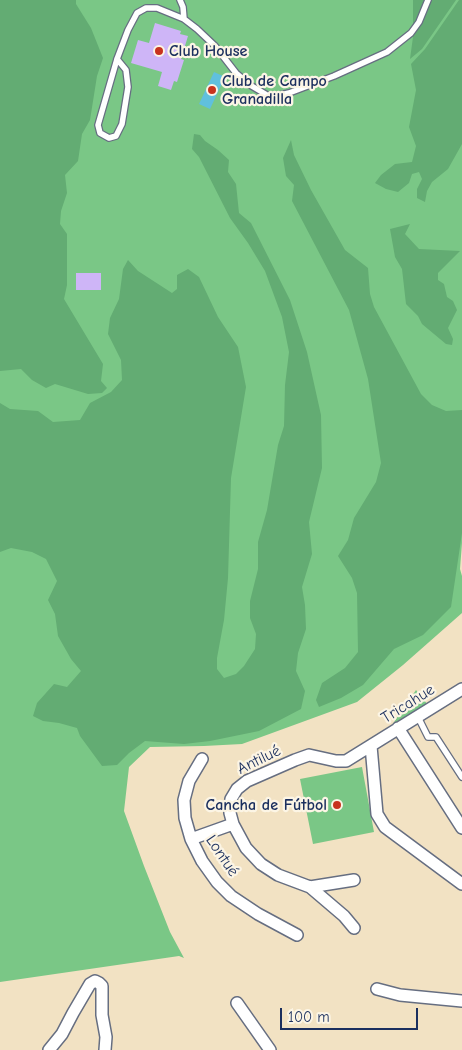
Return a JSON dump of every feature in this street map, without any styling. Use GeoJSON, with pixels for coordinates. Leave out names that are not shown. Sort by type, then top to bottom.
{"type":"FeatureCollection","features":[{"type":"Feature","properties":{"kind":"street","name":"Tricahue"},"geometry":{"type":"LineString","coordinates":[[371,746],[462,688]]}},
{"type":"Feature","properties":{"kind":"street"},"geometry":{"type":"LineString","coordinates":[[398,728],[462,828]]}},
{"type":"Feature","properties":{"kind":"street"},"geometry":{"type":"LineString","coordinates":[[371,746],[377,814],[385,827],[462,884]]}},
{"type":"Feature","properties":{"kind":"street","name":"Antilué"},"geometry":{"type":"LineString","coordinates":[[354,928],[344,916],[310,887],[278,874],[261,864],[246,848],[233,824],[230,813],[231,799],[237,789],[247,781],[309,755],[336,761],[346,761],[371,746]]}},
{"type":"Feature","properties":{"kind":"street","name":"Lontué"},"geometry":{"type":"LineString","coordinates":[[202,759],[189,781],[184,800],[185,818],[191,839],[202,861],[217,882],[231,896],[258,914],[298,934]]}},
{"type":"Feature","properties":{"kind":"street"},"geometry":{"type":"LineString","coordinates":[[191,839],[233,824]]}},
{"type":"Feature","properties":{"kind":"street"},"geometry":{"type":"LineString","coordinates":[[310,887],[354,880]]}},
{"type":"Feature","properties":{"kind":"street"},"geometry":{"type":"LineString","coordinates":[[50,1050],[62,1034],[72,1013],[90,984],[95,981],[102,986],[102,1015],[106,1037],[105,1050]]}},
{"type":"Feature","properties":{"kind":"street"},"geometry":{"type":"LineString","coordinates":[[377,988],[400,996],[462,1001]]}},
{"type":"Feature","properties":{"kind":"street"},"geometry":{"type":"LineString","coordinates":[[237,1003],[270,1050]]}},
{"type":"Feature","properties":{"kind":"lane"},"geometry":{"type":"LineString","coordinates":[[180,0],[184,19]]}},
{"type":"Feature","properties":{"kind":"lane"},"geometry":{"type":"LineString","coordinates":[[117,59],[126,70],[128,87],[122,124],[116,136],[109,138],[100,133],[98,125],[117,59],[128,30],[137,13],[146,8],[156,8],[184,19],[215,46],[236,74],[267,95],[276,96],[334,76],[387,52],[411,33],[428,0]]}},
{"type":"Feature","properties":{"kind":"lane"},"geometry":{"type":"LineString","coordinates":[[418,717],[428,737],[436,737],[462,777]]}},
{"type":"Feature","properties":{"kind":"green space","name":"Club de Campo Granadilla"},"geometry":{"type":"Polygon","coordinates":[[[0,0],[462,0],[462,543],[460,569],[462,576],[462,613],[403,665],[357,702],[242,744],[150,747],[129,767],[124,811],[170,932],[184,958],[179,956],[0,982],[0,0]]]}},
{"type":"Feature","properties":{"kind":"green space"},"geometry":{"type":"Polygon","coordinates":[[[0,0],[76,0],[76,4],[91,28],[103,58],[97,76],[90,120],[82,134],[78,161],[65,175],[67,193],[61,211],[60,224],[67,234],[67,285],[64,299],[103,364],[101,381],[107,388],[102,393],[88,394],[55,384],[46,388],[32,380],[21,369],[0,371],[0,0]]]}},
{"type":"Feature","properties":{"kind":"green space"},"geometry":{"type":"Polygon","coordinates":[[[413,0],[456,0],[422,49],[410,59],[413,37],[413,0]]]}},
{"type":"Feature","properties":{"kind":"green space"},"geometry":{"type":"Polygon","coordinates":[[[459,0],[462,0],[462,144],[448,169],[432,182],[427,191],[425,202],[417,198],[417,189],[422,179],[419,172],[412,174],[409,183],[398,192],[386,189],[375,183],[381,175],[395,164],[412,162],[416,146],[409,127],[416,90],[411,64],[425,49],[459,0]]]}},
{"type":"Feature","properties":{"kind":"green space"},"geometry":{"type":"Polygon","coordinates":[[[194,134],[200,135],[229,160],[228,172],[236,184],[239,213],[251,223],[290,300],[307,352],[321,415],[322,468],[309,522],[312,554],[302,587],[306,629],[298,653],[296,671],[305,691],[301,709],[259,731],[184,744],[145,741],[117,765],[102,766],[80,736],[77,728],[43,721],[33,716],[37,703],[54,684],[67,687],[81,671],[71,659],[58,636],[55,614],[48,600],[57,581],[46,559],[32,552],[11,548],[0,552],[0,403],[10,409],[38,411],[53,422],[80,420],[90,403],[111,392],[122,380],[121,360],[108,334],[110,318],[119,299],[123,269],[128,260],[138,271],[172,293],[177,289],[177,275],[188,269],[199,277],[218,317],[238,347],[246,387],[231,478],[228,578],[224,620],[217,658],[217,669],[224,678],[236,674],[244,666],[255,649],[256,634],[250,618],[250,601],[258,569],[258,542],[267,510],[278,445],[284,426],[285,385],[289,352],[282,317],[265,271],[230,218],[199,157],[192,149],[194,134]]]}},
{"type":"Feature","properties":{"kind":"green space"},"geometry":{"type":"Polygon","coordinates":[[[291,140],[294,155],[311,190],[345,250],[368,268],[370,294],[374,307],[421,394],[432,405],[446,411],[462,410],[462,533],[451,607],[423,635],[394,649],[363,685],[341,698],[319,707],[316,700],[322,683],[345,668],[358,652],[357,593],[352,578],[338,556],[348,540],[354,518],[376,482],[381,463],[368,379],[349,310],[292,201],[294,185],[286,176],[283,158],[291,140]]]}},
{"type":"Feature","properties":{"kind":"green space"},"geometry":{"type":"Polygon","coordinates":[[[410,224],[405,234],[419,249],[460,251],[438,273],[438,280],[444,284],[447,297],[453,301],[457,310],[448,328],[453,339],[452,345],[446,344],[422,324],[418,316],[406,304],[402,269],[395,257],[390,229],[410,224]]]}},
{"type":"Feature","properties":{"kind":"green space"},"geometry":{"type":"Polygon","coordinates":[[[416,690],[428,705],[390,728],[416,690]]]}},
{"type":"Feature","properties":{"kind":"green space","name":"Cancha de Fútbol"},"geometry":{"type":"Polygon","coordinates":[[[362,767],[374,832],[313,844],[300,779],[362,767]]]}},
{"type":"Feature","properties":{"kind":"water","name":"Club de Campo Granadilla"},"geometry":{"type":"Polygon","coordinates":[[[214,72],[225,77],[210,109],[199,104],[214,72]]]}},
{"type":"Feature","properties":{"kind":"building","name":"Club House"},"geometry":{"type":"Polygon","coordinates":[[[155,23],[181,31],[180,34],[188,36],[181,59],[184,60],[177,82],[174,81],[171,90],[158,86],[162,72],[131,63],[138,40],[149,43],[155,23]]]}},
{"type":"Feature","properties":{"kind":"building"},"geometry":{"type":"Polygon","coordinates":[[[76,273],[101,273],[101,290],[76,290],[76,273]]]}},
{"type":"Feature","properties":{"kind":"place","name":"Club House"},"geometry":{"type":"Point","coordinates":[159,51]}},
{"type":"Feature","properties":{"kind":"place","name":"Club de Campo Granadilla"},"geometry":{"type":"Point","coordinates":[212,90]}},
{"type":"Feature","properties":{"kind":"place","name":"Cancha de Fútbol"},"geometry":{"type":"Point","coordinates":[337,805]}}]}
